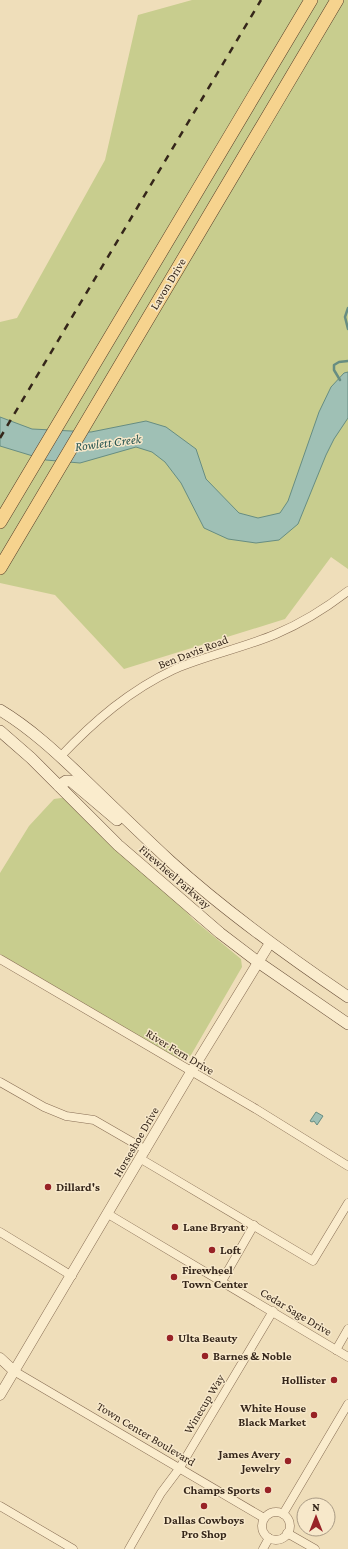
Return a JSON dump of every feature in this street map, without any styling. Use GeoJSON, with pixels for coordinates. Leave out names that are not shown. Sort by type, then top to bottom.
{"type":"FeatureCollection","features":[{"type":"Feature","properties":{"kind":"main road","name":"Lavon Drive"},"geometry":{"type":"LineString","coordinates":[[0,522],[311,0]]}},
{"type":"Feature","properties":{"kind":"main road","name":"Lavon Drive"},"geometry":{"type":"LineString","coordinates":[[0,568],[336,0]]}},
{"type":"Feature","properties":{"kind":"main road","name":"Firewheel Parkway"},"geometry":{"type":"LineString","coordinates":[[0,710],[33,734],[60,757],[171,862],[270,943],[348,997]]}},
{"type":"Feature","properties":{"kind":"main road","name":"Firewheel Parkway"},"geometry":{"type":"LineString","coordinates":[[0,731],[59,786],[118,845],[220,933],[258,962],[348,1024]]}},
{"type":"Feature","properties":{"kind":"main road"},"geometry":{"type":"LineString","coordinates":[[59,786],[66,781],[71,781],[79,786],[139,841],[171,862]]}},
{"type":"Feature","properties":{"kind":"street","name":"Ben Davis Road"},"geometry":{"type":"LineString","coordinates":[[60,757],[100,717],[143,686],[202,658],[275,635],[310,617],[333,603],[348,591]]}},
{"type":"Feature","properties":{"kind":"street","name":"Horseshoe Drive"},"geometry":{"type":"LineString","coordinates":[[0,1395],[72,1276],[191,1072],[270,943]]}},
{"type":"Feature","properties":{"kind":"street","name":"River Fern Drive"},"geometry":{"type":"LineString","coordinates":[[0,958],[348,1166]]}},
{"type":"Feature","properties":{"kind":"street"},"geometry":{"type":"LineString","coordinates":[[0,1082],[44,1108],[66,1116],[94,1120],[146,1150]]}},
{"type":"Feature","properties":{"kind":"street"},"geometry":{"type":"LineString","coordinates":[[141,1159],[313,1260],[348,1203]]}},
{"type":"Feature","properties":{"kind":"street","name":"Cedar Sage Drive"},"geometry":{"type":"LineString","coordinates":[[108,1214],[348,1357]]}},
{"type":"Feature","properties":{"kind":"street"},"geometry":{"type":"LineString","coordinates":[[222,1281],[254,1225]]}},
{"type":"Feature","properties":{"kind":"street"},"geometry":{"type":"LineString","coordinates":[[0,1232],[72,1276]]}},
{"type":"Feature","properties":{"kind":"street","name":"Winecup Way"},"geometry":{"type":"LineString","coordinates":[[129,1549],[161,1493],[179,1469],[272,1311]]}},
{"type":"Feature","properties":{"kind":"street"},"geometry":{"type":"LineString","coordinates":[[336,1350],[348,1329]]}},
{"type":"Feature","properties":{"kind":"street","name":"Town Center Boulevard"},"geometry":{"type":"LineString","coordinates":[[0,1358],[14,1371]]}},
{"type":"Feature","properties":{"kind":"street","name":"Town Center Boulevard"},"geometry":{"type":"LineString","coordinates":[[0,1365],[14,1371],[264,1518]]}},
{"type":"Feature","properties":{"kind":"street"},"geometry":{"type":"LineString","coordinates":[[283,1514],[348,1404]]}},
{"type":"Feature","properties":{"kind":"street"},"geometry":{"type":"LineString","coordinates":[[0,1506],[73,1549]]}},
{"type":"Feature","properties":{"kind":"street"},"geometry":{"type":"LineString","coordinates":[[274,1512],[283,1514],[288,1520],[289,1525],[287,1533],[281,1538],[269,1538],[262,1529],[264,1518],[270,1513],[274,1512]]}},
{"type":"Feature","properties":{"kind":"street"},"geometry":{"type":"LineString","coordinates":[[287,1533],[315,1549]]}},
{"type":"Feature","properties":{"kind":"street"},"geometry":{"type":"LineString","coordinates":[[263,1549],[269,1538]]}},
{"type":"Feature","properties":{"kind":"green space"},"geometry":{"type":"Polygon","coordinates":[[[192,0],[348,0],[348,569],[331,557],[285,619],[124,669],[55,595],[0,583],[0,322],[17,318],[105,160],[138,15],[192,0]]]}},
{"type":"Feature","properties":{"kind":"green space"},"geometry":{"type":"Polygon","coordinates":[[[64,798],[169,894],[194,920],[241,959],[242,967],[191,1055],[186,1058],[175,1058],[0,954],[0,873],[29,826],[54,799],[64,798]]]}},
{"type":"Feature","properties":{"kind":"water","name":"Rowlett Creek"},"geometry":{"type":"Polygon","coordinates":[[[348,372],[348,418],[334,439],[326,455],[298,524],[279,540],[256,543],[228,539],[204,528],[181,483],[165,462],[152,452],[136,447],[80,463],[46,460],[0,446],[0,417],[32,429],[91,432],[146,421],[166,427],[196,449],[206,479],[239,513],[258,518],[280,513],[288,501],[319,412],[331,387],[344,373],[348,372]]]}},
{"type":"Feature","properties":{"kind":"water"},"geometry":{"type":"Polygon","coordinates":[[[316,1112],[323,1116],[317,1125],[314,1121],[310,1121],[316,1112]]]}},
{"type":"Feature","properties":{"kind":"waterway"},"geometry":{"type":"LineString","coordinates":[[348,308],[345,317],[348,329]]}},
{"type":"Feature","properties":{"kind":"waterway"},"geometry":{"type":"LineString","coordinates":[[340,380],[334,370],[334,365],[339,362],[348,361]]}},
{"type":"Feature","properties":{"kind":"railway"},"geometry":{"type":"LineString","coordinates":[[0,438],[261,0]]}},
{"type":"Feature","properties":{"kind":"place","name":"Dillard's"},"geometry":{"type":"Point","coordinates":[48,1187]}},
{"type":"Feature","properties":{"kind":"place","name":"Lane Bryant"},"geometry":{"type":"Point","coordinates":[175,1227]}},
{"type":"Feature","properties":{"kind":"place","name":"Loft"},"geometry":{"type":"Point","coordinates":[212,1250]}},
{"type":"Feature","properties":{"kind":"place","name":"Firewheel Town Center"},"geometry":{"type":"Point","coordinates":[174,1277]}},
{"type":"Feature","properties":{"kind":"place","name":"Ulta Beauty"},"geometry":{"type":"Point","coordinates":[170,1338]}},
{"type":"Feature","properties":{"kind":"place","name":"Barnes & Noble"},"geometry":{"type":"Point","coordinates":[205,1356]}},
{"type":"Feature","properties":{"kind":"place","name":"Hollister"},"geometry":{"type":"Point","coordinates":[334,1380]}},
{"type":"Feature","properties":{"kind":"place","name":"White House Black Market"},"geometry":{"type":"Point","coordinates":[314,1415]}},
{"type":"Feature","properties":{"kind":"place","name":"James Avery Jewelry"},"geometry":{"type":"Point","coordinates":[288,1461]}},
{"type":"Feature","properties":{"kind":"place","name":"Champs Sports"},"geometry":{"type":"Point","coordinates":[268,1490]}},
{"type":"Feature","properties":{"kind":"place","name":"Dallas Cowboys Pro Shop"},"geometry":{"type":"Point","coordinates":[204,1506]}}]}
